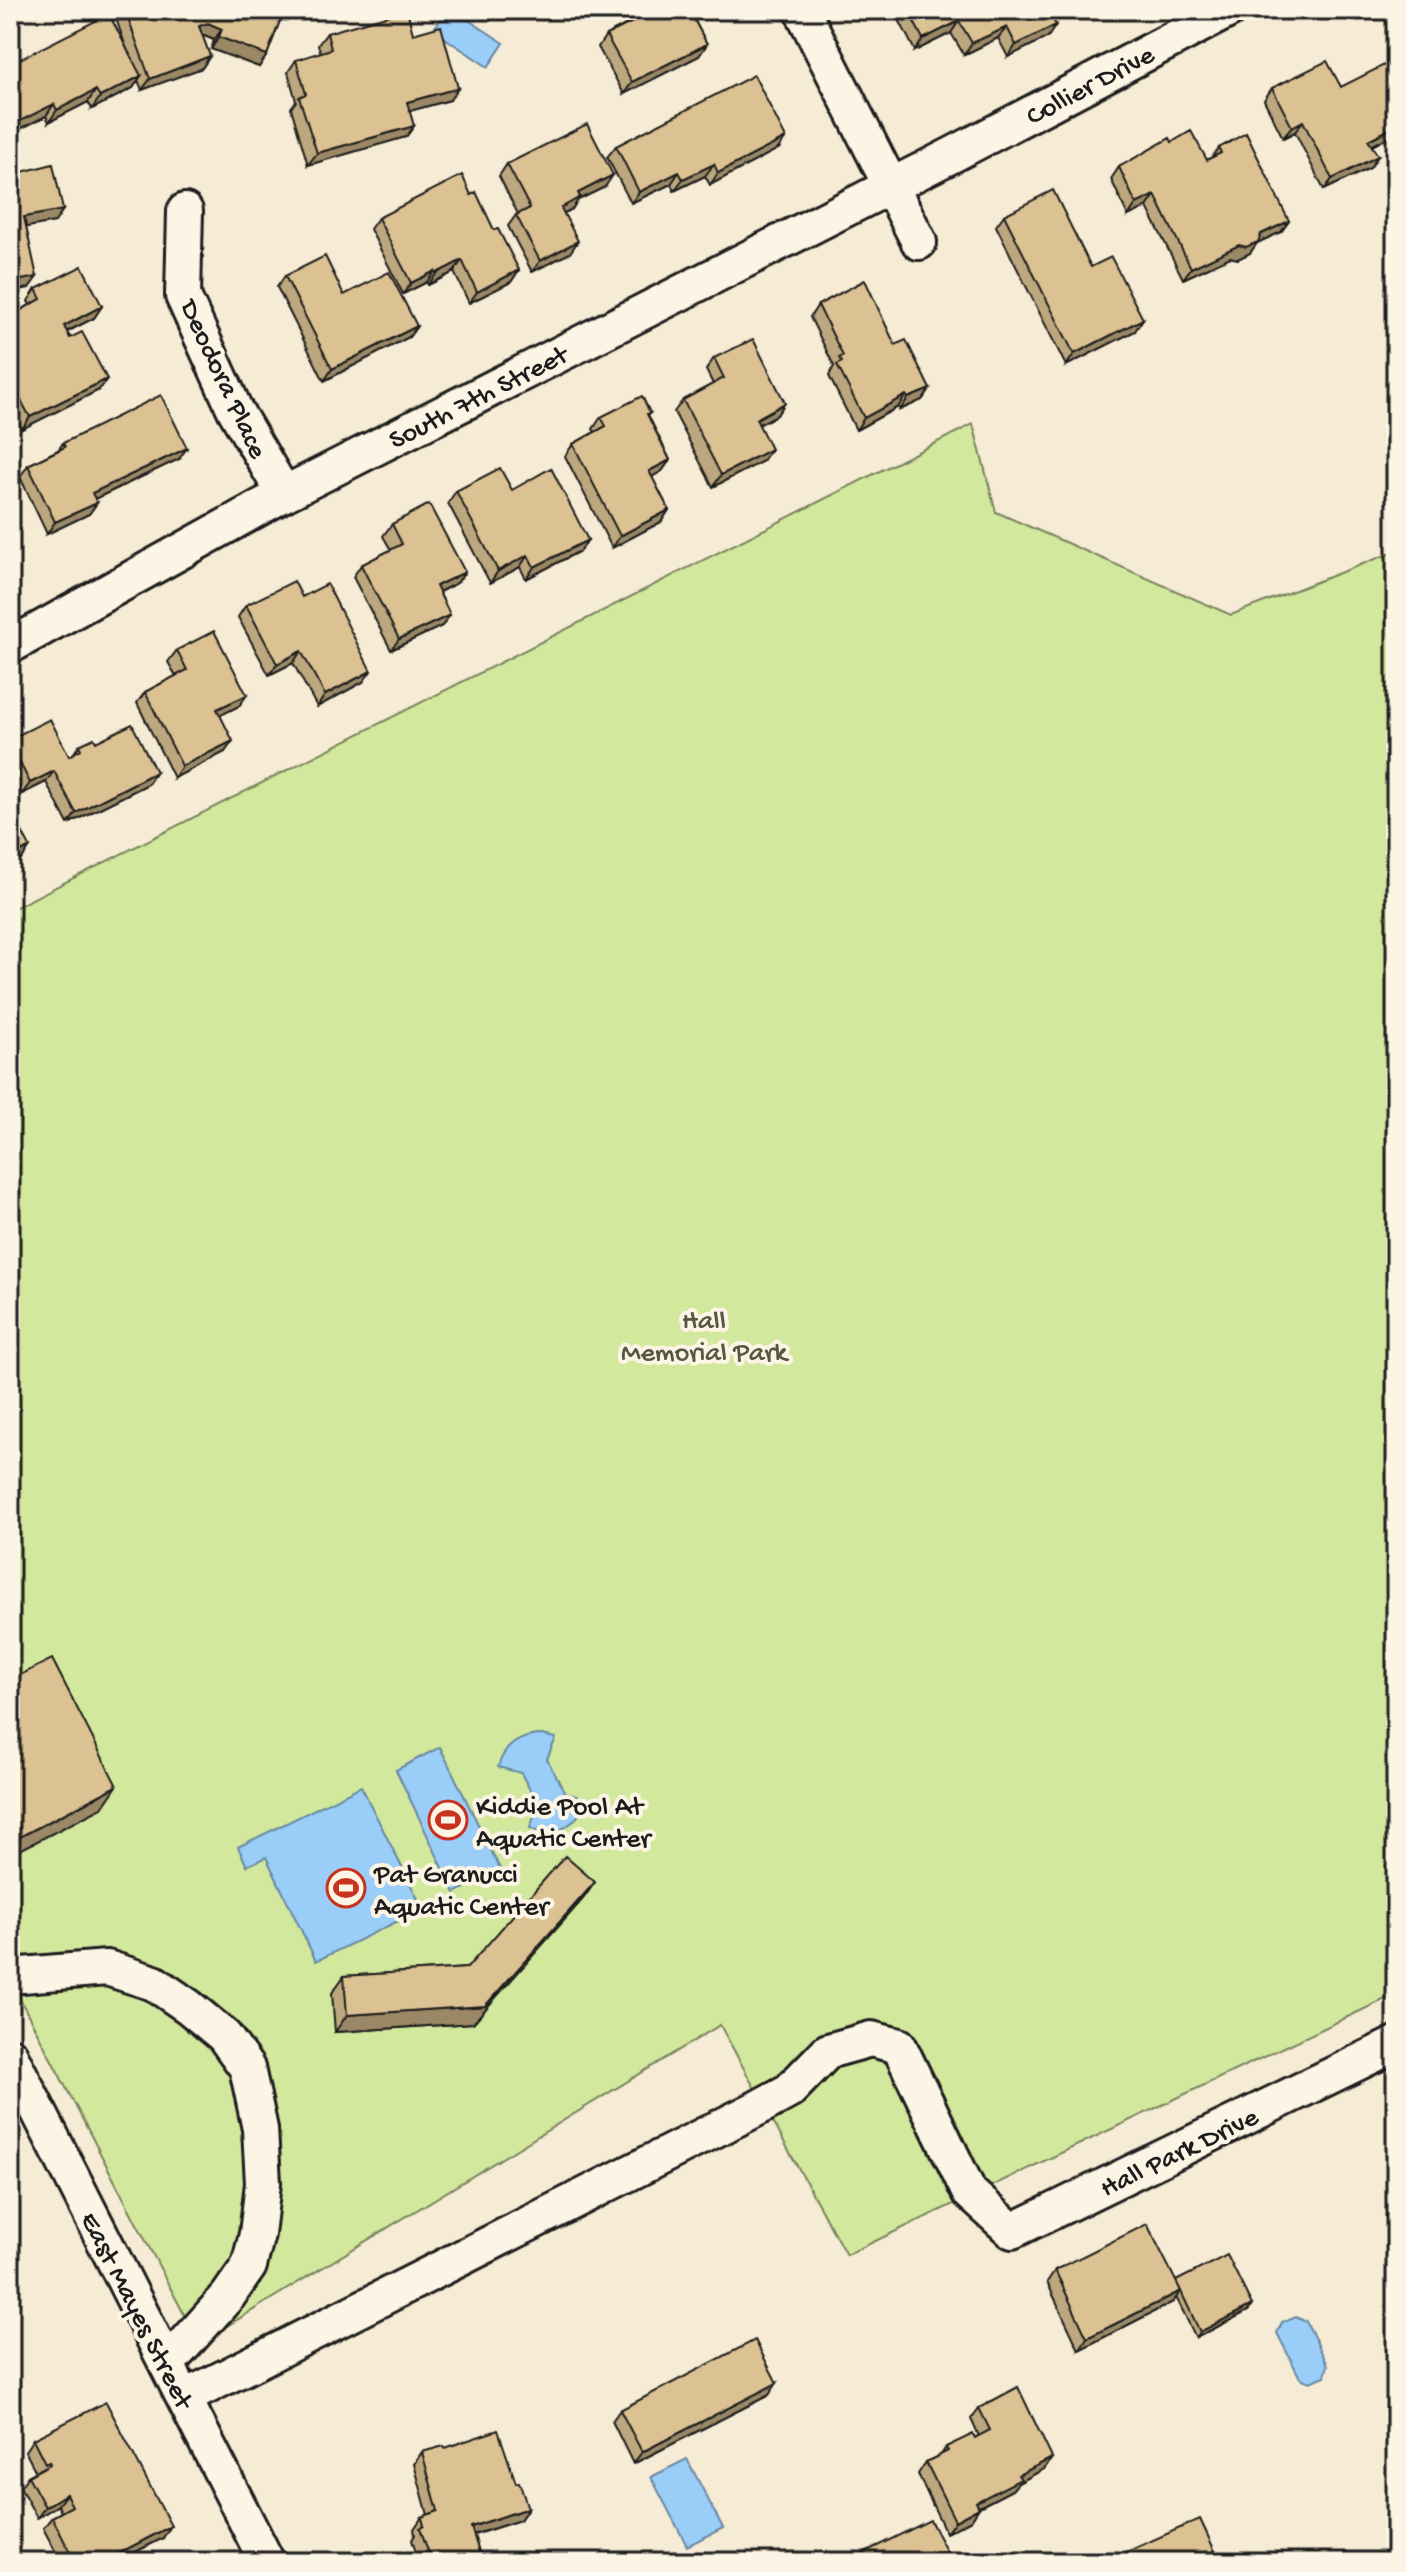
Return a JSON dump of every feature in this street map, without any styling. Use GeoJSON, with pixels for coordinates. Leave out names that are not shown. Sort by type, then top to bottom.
{"type":"FeatureCollection","features":[{"type":"Feature","properties":{"kind":"street"},"geometry":{"type":"LineString","coordinates":[[802,10],[919,242]]}},
{"type":"Feature","properties":{"kind":"street","name":"Collier Drive"},"geometry":{"type":"LineString","coordinates":[[950,156],[1229,10]]}},
{"type":"Feature","properties":{"kind":"street","name":"South 7th Street"},"geometry":{"type":"LineString","coordinates":[[10,646],[284,494],[950,156]]}},
{"type":"Feature","properties":{"kind":"street","name":"Deodora Place"},"geometry":{"type":"LineString","coordinates":[[185,211],[183,296],[235,410],[284,494]]}},
{"type":"Feature","properties":{"kind":"street"},"geometry":{"type":"LineString","coordinates":[[10,1976],[107,1968],[154,1983],[224,2036],[247,2068],[260,2129],[263,2183],[257,2234],[249,2266],[228,2296],[167,2364]]}},
{"type":"Feature","properties":{"kind":"street","name":"Hall Park Drive"},"geometry":{"type":"LineString","coordinates":[[184,2398],[765,2104],[789,2091],[828,2051],[871,2039],[899,2046],[969,2192],[1012,2231],[1396,2044]]}},
{"type":"Feature","properties":{"kind":"street","name":"East Mayes Street"},"geometry":{"type":"LineString","coordinates":[[10,2055],[267,2562]]}},
{"type":"Feature","properties":{"kind":"green space","name":"Hall Memorial Park"},"geometry":{"type":"Polygon","coordinates":[[[973,424],[996,512],[1231,615],[1396,551],[1396,1994],[846,2255],[720,2025],[199,2343],[10,1980],[10,910],[973,424]]]}},
{"type":"Feature","properties":{"kind":"water"},"geometry":{"type":"Polygon","coordinates":[[[447,10],[453,10],[504,43],[488,67],[433,30],[447,10]]]}},
{"type":"Feature","properties":{"kind":"water"},"geometry":{"type":"Polygon","coordinates":[[[542,1735],[556,1738],[547,1759],[565,1793],[587,1799],[572,1822],[557,1831],[548,1832],[530,1828],[538,1805],[521,1773],[498,1767],[504,1753],[514,1743],[542,1735]]]}},
{"type":"Feature","properties":{"kind":"water","name":"Kiddie Pool At Aquatic Center"},"geometry":{"type":"Polygon","coordinates":[[[440,1747],[501,1871],[455,1893],[396,1770],[440,1747]]]}},
{"type":"Feature","properties":{"kind":"water","name":"Pat Granucci Aquatic Center"},"geometry":{"type":"Polygon","coordinates":[[[361,1786],[423,1909],[316,1961],[266,1857],[247,1866],[238,1847],[361,1786]]]}},
{"type":"Feature","properties":{"kind":"water"},"geometry":{"type":"Polygon","coordinates":[[[1296,2316],[1306,2321],[1328,2365],[1325,2376],[1310,2382],[1300,2378],[1277,2333],[1282,2322],[1296,2316]]]}},
{"type":"Feature","properties":{"kind":"water"},"geometry":{"type":"Polygon","coordinates":[[[687,2459],[723,2528],[687,2546],[651,2477],[687,2459]]]}},
{"type":"Feature","properties":{"kind":"building"},"geometry":{"type":"Polygon","coordinates":[[[125,10],[284,10],[267,55],[219,37],[222,29],[208,23],[199,26],[210,56],[150,79],[125,10]]]}},
{"type":"Feature","properties":{"kind":"building"},"geometry":{"type":"Polygon","coordinates":[[[407,10],[413,34],[441,26],[458,88],[407,102],[414,126],[317,153],[299,97],[306,94],[296,60],[331,49],[327,33],[407,10]]]}},
{"type":"Feature","properties":{"kind":"building"},"geometry":{"type":"Polygon","coordinates":[[[634,10],[689,10],[707,44],[632,82],[606,35],[639,19],[634,10]]]}},
{"type":"Feature","properties":{"kind":"building"},"geometry":{"type":"Polygon","coordinates":[[[908,10],[1048,10],[1056,25],[1016,45],[1007,27],[972,43],[959,21],[923,39],[908,10]]]}},
{"type":"Feature","properties":{"kind":"building"},"geometry":{"type":"Polygon","coordinates":[[[109,14],[141,76],[100,97],[96,90],[57,110],[54,104],[10,126],[10,64],[109,14]]]}},
{"type":"Feature","properties":{"kind":"building"},"geometry":{"type":"Polygon","coordinates":[[[1327,61],[1341,87],[1392,61],[1396,70],[1396,126],[1368,140],[1378,156],[1332,179],[1303,121],[1292,127],[1272,88],[1327,61]]]}},
{"type":"Feature","properties":{"kind":"building"},"geometry":{"type":"Polygon","coordinates":[[[754,75],[786,138],[718,173],[714,164],[683,179],[679,172],[639,192],[616,146],[754,75]]]}},
{"type":"Feature","properties":{"kind":"building"},"geometry":{"type":"Polygon","coordinates":[[[587,124],[613,175],[578,193],[580,197],[561,208],[578,241],[540,261],[516,215],[530,208],[507,164],[587,124]]]}},
{"type":"Feature","properties":{"kind":"building"},"geometry":{"type":"Polygon","coordinates":[[[1191,131],[1207,160],[1221,153],[1219,148],[1246,133],[1289,221],[1261,234],[1258,242],[1246,247],[1239,245],[1191,268],[1155,195],[1136,204],[1119,167],[1170,138],[1172,142],[1191,131]]]}},
{"type":"Feature","properties":{"kind":"building"},"geometry":{"type":"Polygon","coordinates":[[[53,164],[63,210],[24,217],[37,277],[10,282],[10,175],[53,164]]]}},
{"type":"Feature","properties":{"kind":"building"},"geometry":{"type":"Polygon","coordinates":[[[462,175],[471,195],[476,192],[494,230],[498,229],[519,270],[477,292],[462,260],[411,283],[378,218],[462,175]]]}},
{"type":"Feature","properties":{"kind":"building"},"geometry":{"type":"Polygon","coordinates":[[[1053,190],[1091,267],[1111,257],[1143,319],[1074,354],[1004,215],[1053,190]]]}},
{"type":"Feature","properties":{"kind":"building"},"geometry":{"type":"Polygon","coordinates":[[[325,256],[344,295],[389,272],[417,326],[332,369],[285,276],[325,256]]]}},
{"type":"Feature","properties":{"kind":"building"},"geometry":{"type":"Polygon","coordinates":[[[82,266],[102,306],[64,326],[70,338],[82,332],[107,379],[30,417],[12,384],[17,382],[10,368],[10,316],[41,299],[36,289],[82,266]]]}},
{"type":"Feature","properties":{"kind":"building"},"geometry":{"type":"Polygon","coordinates":[[[865,280],[895,345],[906,340],[930,389],[908,398],[906,395],[864,418],[837,365],[842,362],[839,358],[843,356],[818,305],[865,280]]]}},
{"type":"Feature","properties":{"kind":"building"},"geometry":{"type":"Polygon","coordinates":[[[753,339],[785,403],[756,419],[771,449],[721,475],[683,400],[724,378],[714,358],[753,339]]]}},
{"type":"Feature","properties":{"kind":"building"},"geometry":{"type":"Polygon","coordinates":[[[161,395],[187,448],[92,493],[97,503],[55,522],[28,465],[65,447],[63,443],[161,395]]]}},
{"type":"Feature","properties":{"kind":"building"},"geometry":{"type":"Polygon","coordinates":[[[642,396],[650,413],[647,414],[670,460],[649,471],[669,510],[620,536],[573,444],[606,426],[601,417],[642,396]]]}},
{"type":"Feature","properties":{"kind":"building"},"geometry":{"type":"Polygon","coordinates":[[[500,468],[512,490],[551,468],[588,540],[534,567],[528,555],[498,571],[456,491],[500,468]]]}},
{"type":"Feature","properties":{"kind":"building"},"geometry":{"type":"Polygon","coordinates":[[[429,504],[465,572],[436,586],[450,615],[399,639],[361,565],[402,544],[392,524],[429,504]]]}},
{"type":"Feature","properties":{"kind":"building"},"geometry":{"type":"Polygon","coordinates":[[[294,581],[302,597],[327,584],[371,671],[325,695],[301,651],[277,664],[246,605],[294,581]]]}},
{"type":"Feature","properties":{"kind":"building"},"geometry":{"type":"Polygon","coordinates":[[[214,631],[247,695],[217,709],[233,741],[182,766],[145,692],[187,670],[177,650],[214,631]]]}},
{"type":"Feature","properties":{"kind":"building"},"geometry":{"type":"Polygon","coordinates":[[[50,719],[69,756],[81,749],[79,745],[94,738],[96,742],[132,724],[156,772],[76,813],[54,771],[30,783],[10,743],[10,739],[50,719]]]}},
{"type":"Feature","properties":{"kind":"building"},"geometry":{"type":"Polygon","coordinates":[[[10,808],[30,847],[10,858],[10,808]]]}},
{"type":"Feature","properties":{"kind":"building"},"geometry":{"type":"Polygon","coordinates":[[[52,1659],[117,1786],[10,1842],[10,1680],[52,1659]]]}},
{"type":"Feature","properties":{"kind":"building"},"geometry":{"type":"Polygon","coordinates":[[[565,1856],[595,1882],[485,2006],[347,2015],[344,1976],[467,1968],[565,1856]]]}},
{"type":"Feature","properties":{"kind":"building"},"geometry":{"type":"Polygon","coordinates":[[[1147,2224],[1181,2291],[1087,2338],[1055,2270],[1147,2224]]]}},
{"type":"Feature","properties":{"kind":"building"},"geometry":{"type":"Polygon","coordinates":[[[1227,2255],[1252,2305],[1200,2332],[1176,2281],[1227,2255]]]}},
{"type":"Feature","properties":{"kind":"building"},"geometry":{"type":"Polygon","coordinates":[[[755,2340],[777,2383],[642,2452],[620,2410],[755,2340]]]}},
{"type":"Feature","properties":{"kind":"building"},"geometry":{"type":"Polygon","coordinates":[[[1018,2387],[1052,2458],[1018,2475],[1021,2479],[976,2502],[979,2508],[955,2521],[926,2462],[948,2451],[946,2447],[990,2430],[979,2408],[1018,2387]]]}},
{"type":"Feature","properties":{"kind":"building"},"geometry":{"type":"Polygon","coordinates":[[[106,2402],[171,2526],[102,2562],[75,2562],[52,2517],[72,2506],[66,2494],[45,2507],[28,2476],[50,2464],[49,2461],[45,2463],[33,2439],[106,2402]]]}},
{"type":"Feature","properties":{"kind":"building"},"geometry":{"type":"Polygon","coordinates":[[[498,2430],[528,2508],[471,2527],[482,2562],[432,2562],[420,2528],[424,2526],[422,2517],[438,2511],[422,2452],[445,2448],[498,2430]]]}},
{"type":"Feature","properties":{"kind":"building"},"geometry":{"type":"Polygon","coordinates":[[[1200,2519],[1220,2562],[1115,2562],[1113,2558],[1200,2519]]]}},
{"type":"Feature","properties":{"kind":"building"},"geometry":{"type":"Polygon","coordinates":[[[930,2520],[952,2562],[855,2562],[865,2556],[863,2553],[930,2520]]]}},
{"type":"Feature","properties":{"kind":"place","name":"Kiddie Pool At Aquatic Center"},"geometry":{"type":"Point","coordinates":[448,1820]}},
{"type":"Feature","properties":{"kind":"place","name":"Pat Granucci Aquatic Center"},"geometry":{"type":"Point","coordinates":[346,1888]}}]}
